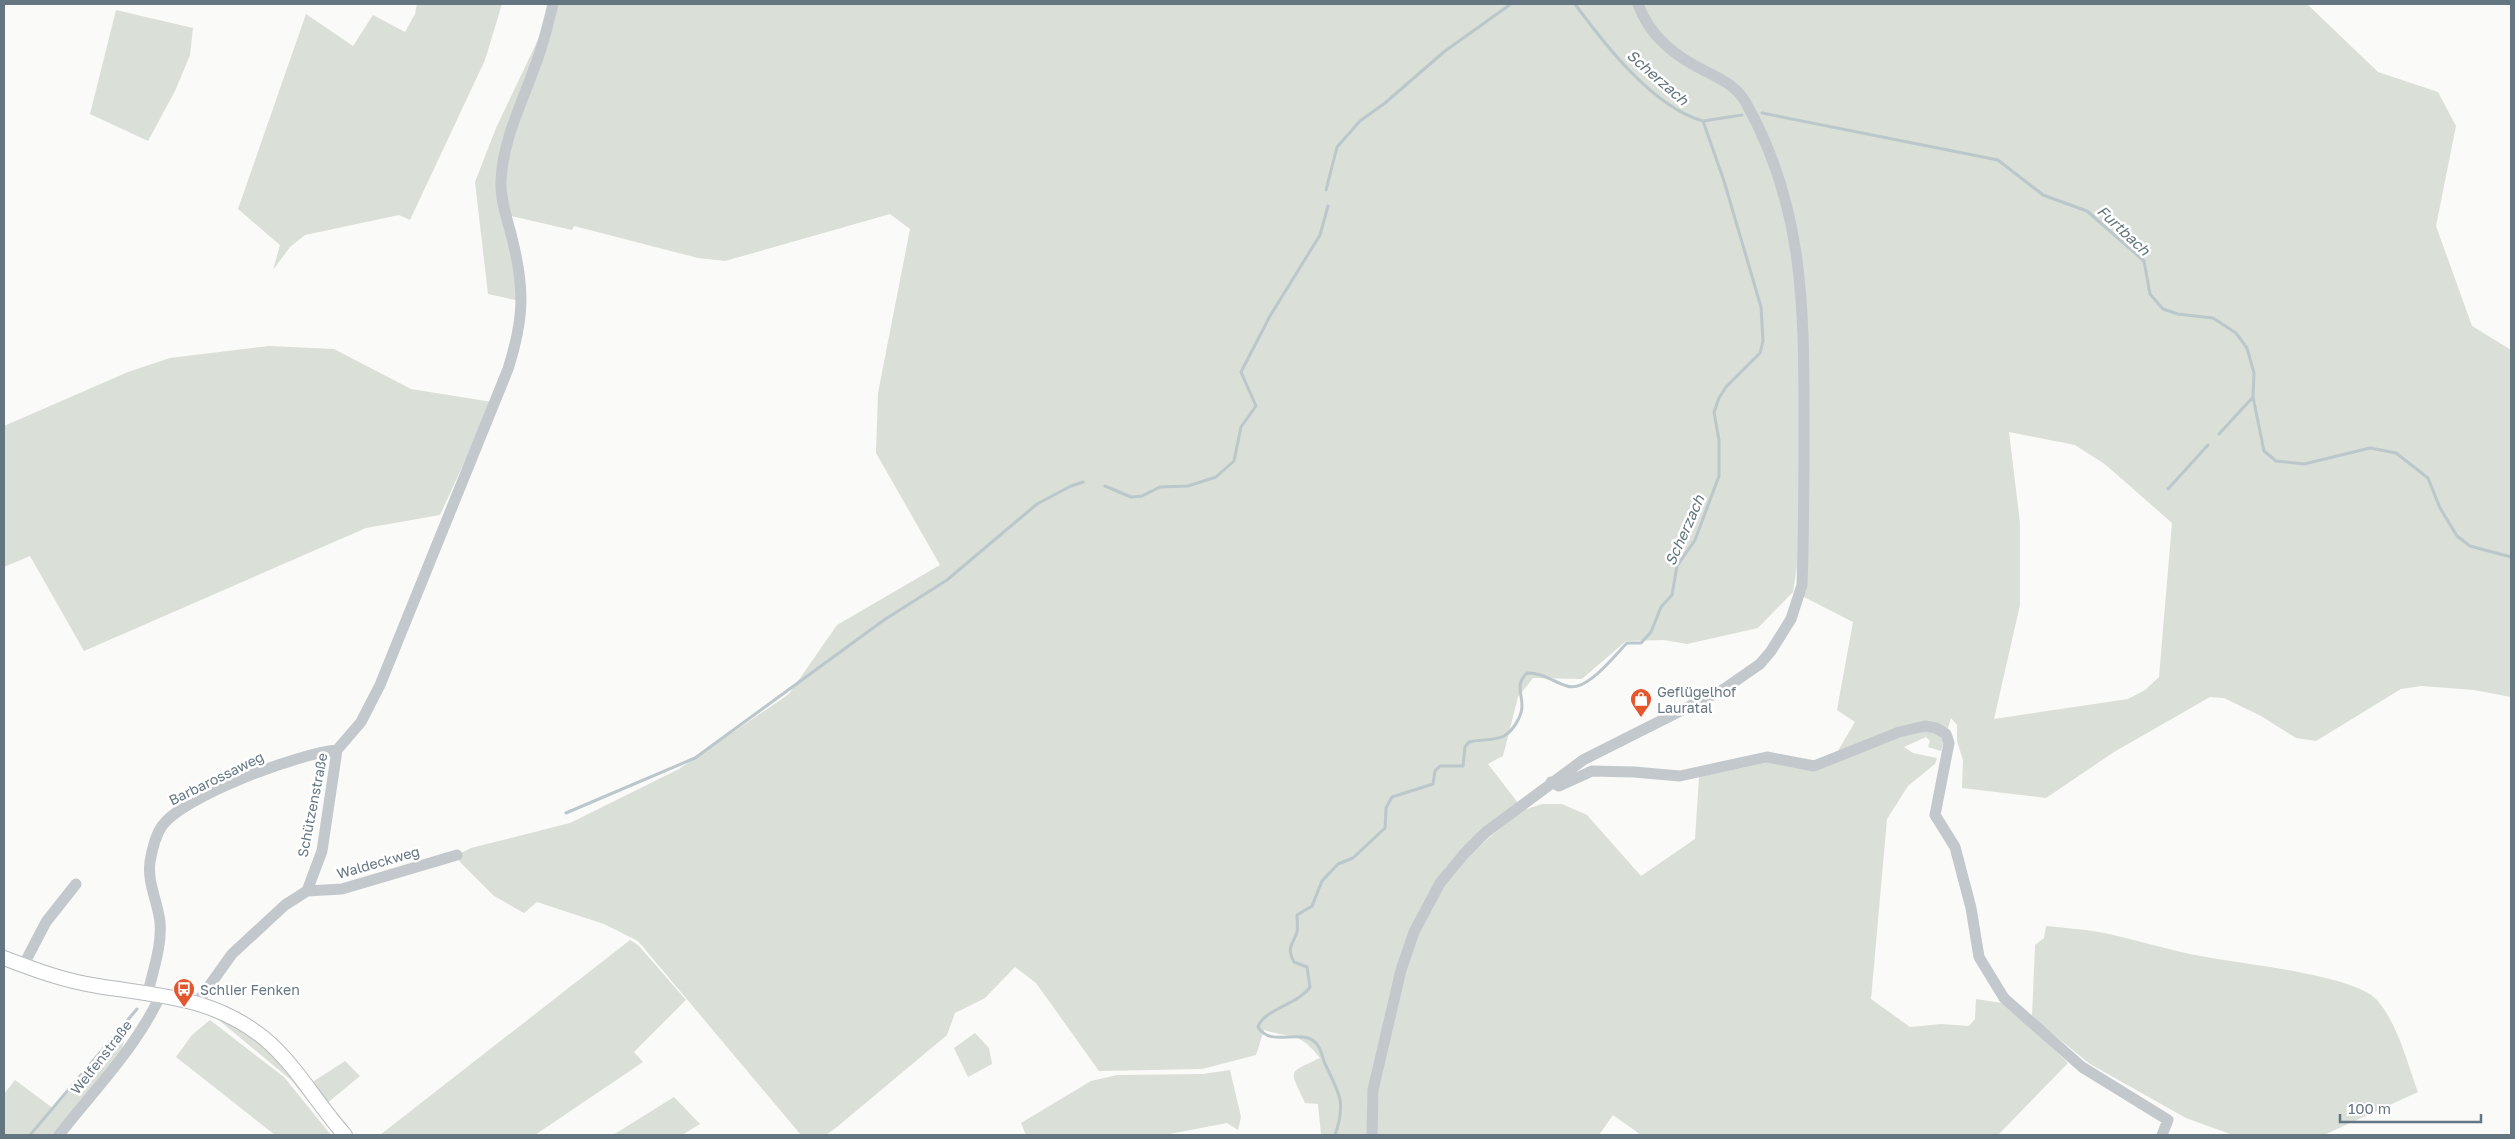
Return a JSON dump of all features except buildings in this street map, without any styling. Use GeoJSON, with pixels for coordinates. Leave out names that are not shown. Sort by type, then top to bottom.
{"type":"FeatureCollection","features":[{"type":"Feature","properties":{"kind":"main road"},"geometry":{"type":"LineString","coordinates":[[4,958],[59,978],[196,1002],[221,1011],[266,1040],[307,1086],[345,1135]]}},
{"type":"Feature","properties":{"kind":"street","name":"Schützenstraße"},"geometry":{"type":"LineString","coordinates":[[307,891],[322,851],[337,750],[360,722],[384,676],[517,341],[522,305],[521,283],[500,185],[502,166],[506,145],[537,63],[553,4]]}},
{"type":"Feature","properties":{"kind":"street"},"geometry":{"type":"LineString","coordinates":[[1372,1135],[1373,1090],[1386,1028],[1405,954],[1424,911],[1440,883],[1464,854],[1486,832],[1583,760],[1724,689],[1760,664],[1780,639],[1791,619],[1802,585],[1804,353],[1799,257],[1792,223],[1776,169],[1746,103],[1739,92],[1724,80],[1670,50],[1654,34],[1642,16],[1638,4]]}},
{"type":"Feature","properties":{"kind":"street"},"geometry":{"type":"LineString","coordinates":[[1551,782],[1559,786],[1592,771],[1680,776],[1766,757],[1814,766],[1900,732],[1925,726],[1936,728],[1946,734],[1949,743],[1935,815],[1955,847],[1971,908],[1979,957],[2004,998],[2082,1067],[2168,1120],[2162,1135]]}},
{"type":"Feature","properties":{"kind":"street","name":"Barbarossaweg"},"geometry":{"type":"LineString","coordinates":[[154,994],[160,942],[160,922],[150,882],[150,865],[155,841],[161,827],[172,816],[230,784],[292,760],[318,752],[337,750]]}},
{"type":"Feature","properties":{"kind":"street","name":"Waldeckweg"},"geometry":{"type":"LineString","coordinates":[[307,891],[342,889],[456,855]]}},
{"type":"Feature","properties":{"kind":"street"},"geometry":{"type":"LineString","coordinates":[[23,966],[46,922],[76,884]]}},
{"type":"Feature","properties":{"kind":"street"},"geometry":{"type":"LineString","coordinates":[[196,1002],[232,954],[285,905],[307,891]]}},
{"type":"Feature","properties":{"kind":"street","name":"Welfenstraße"},"geometry":{"type":"LineString","coordinates":[[59,1135],[129,1047],[151,1016],[154,994]]}},
{"type":"Feature","properties":{"kind":"shaded area"},"geometry":{"type":"Polygon","coordinates":[[[417,4],[502,4],[485,60],[410,220],[399,215],[305,235],[290,247],[273,270],[280,245],[238,209],[306,14],[353,46],[373,15],[405,32],[415,14],[417,4]]]}},
{"type":"Feature","properties":{"kind":"shaded area"},"geometry":{"type":"Polygon","coordinates":[[[556,4],[2307,4],[2378,72],[2438,92],[2456,126],[2436,226],[2472,326],[2511,350],[2511,697],[2474,690],[2422,686],[2401,689],[2316,741],[2296,738],[2261,716],[2224,698],[2210,697],[2114,752],[2046,798],[1962,788],[1963,760],[1957,741],[1957,725],[1951,718],[1941,751],[1928,747],[1930,741],[1926,737],[1904,747],[1913,753],[1937,758],[1935,764],[1908,786],[1887,819],[1871,999],[1910,1027],[1941,1024],[1969,1026],[1975,1019],[1976,999],[2008,1004],[2068,1063],[1998,1135],[1641,1135],[1613,1115],[1599,1135],[1321,1135],[1318,1104],[1305,1103],[1294,1078],[1294,1073],[1297,1070],[1320,1058],[1313,1049],[1301,1040],[1264,1030],[1256,1055],[1202,1069],[1099,1071],[1036,983],[1015,967],[985,998],[955,1013],[947,1035],[837,1127],[826,1135],[801,1135],[638,941],[604,924],[537,902],[524,913],[494,896],[460,862],[457,855],[471,848],[570,823],[679,769],[789,694],[837,625],[940,565],[876,453],[878,393],[910,229],[890,214],[725,261],[698,258],[574,226],[572,230],[511,216],[506,197],[509,154],[523,100],[556,4]],[[2009,432],[2020,523],[2020,605],[1994,719],[2128,699],[2145,690],[2159,677],[2172,523],[2106,465],[2075,445],[2009,432]],[[1801,541],[1793,592],[1758,628],[1687,644],[1664,640],[1626,641],[1582,679],[1533,678],[1518,697],[1503,756],[1488,764],[1518,803],[1474,837],[1445,868],[1448,881],[1465,860],[1493,834],[1524,810],[1542,804],[1562,804],[1587,815],[1641,876],[1695,839],[1699,777],[1784,759],[1832,761],[1855,722],[1837,710],[1853,622],[1804,597],[1801,541]]]}},
{"type":"Feature","properties":{"kind":"shaded area"},"geometry":{"type":"Polygon","coordinates":[[[116,10],[193,28],[190,55],[175,91],[148,141],[90,114],[116,10]]]}},
{"type":"Feature","properties":{"kind":"shaded area"},"geometry":{"type":"Polygon","coordinates":[[[544,27],[499,163],[520,301],[488,294],[475,182],[496,128],[544,27]]]}},
{"type":"Feature","properties":{"kind":"shaded area"},"geometry":{"type":"Polygon","coordinates":[[[269,346],[334,349],[411,389],[492,402],[440,515],[366,528],[84,651],[30,556],[4,567],[4,426],[128,372],[170,358],[269,346]]]}},
{"type":"Feature","properties":{"kind":"shaded area"},"geometry":{"type":"Polygon","coordinates":[[[2046,926],[2099,932],[2193,954],[2323,977],[2365,991],[2377,1000],[2391,1020],[2418,1092],[2324,1135],[2233,1135],[2186,1118],[2090,1064],[2032,1017],[2035,945],[2044,938],[2046,926]]]}},
{"type":"Feature","properties":{"kind":"shaded area"},"geometry":{"type":"Polygon","coordinates":[[[630,940],[639,946],[686,1000],[634,1052],[643,1062],[535,1135],[380,1135],[630,940]]]}},
{"type":"Feature","properties":{"kind":"shaded area"},"geometry":{"type":"Polygon","coordinates":[[[214,1016],[248,1032],[283,1065],[335,1134],[291,1080],[214,1016]]]}},
{"type":"Feature","properties":{"kind":"shaded area"},"geometry":{"type":"Polygon","coordinates":[[[210,1020],[284,1077],[331,1135],[275,1135],[176,1057],[192,1035],[210,1020]]]}},
{"type":"Feature","properties":{"kind":"shaded area"},"geometry":{"type":"Polygon","coordinates":[[[130,1021],[122,1048],[55,1135],[4,1135],[4,1094],[15,1080],[54,1109],[130,1021]]]}},
{"type":"Feature","properties":{"kind":"shaded area"},"geometry":{"type":"Polygon","coordinates":[[[975,1033],[989,1048],[992,1064],[968,1077],[954,1048],[975,1033]]]}},
{"type":"Feature","properties":{"kind":"shaded area"},"geometry":{"type":"Polygon","coordinates":[[[345,1061],[360,1076],[326,1104],[311,1083],[345,1061]]]}},
{"type":"Feature","properties":{"kind":"shaded area"},"geometry":{"type":"Polygon","coordinates":[[[1230,1070],[1241,1117],[1238,1130],[1227,1123],[1164,1135],[1026,1135],[1021,1123],[1091,1081],[1117,1075],[1203,1074],[1230,1070]]]}},
{"type":"Feature","properties":{"kind":"shaded area"},"geometry":{"type":"Polygon","coordinates":[[[674,1097],[700,1124],[682,1135],[613,1135],[674,1097]]]}},
{"type":"Feature","properties":{"kind":"waterway"},"geometry":{"type":"LineString","coordinates":[[1326,190],[1337,147],[1360,121],[1385,103],[1445,51],[1511,4]]}},
{"type":"Feature","properties":{"kind":"waterway","name":"Scherzach"},"geometry":{"type":"LineString","coordinates":[[1335,1135],[1340,1115],[1340,1099],[1319,1046],[1308,1038],[1268,1036],[1258,1027],[1267,1016],[1297,998],[1310,987],[1307,967],[1294,962],[1290,949],[1297,932],[1297,915],[1312,906],[1322,881],[1338,864],[1353,858],[1385,828],[1386,808],[1392,797],[1433,784],[1435,771],[1440,766],[1463,766],[1465,747],[1469,742],[1500,738],[1511,731],[1520,714],[1522,706],[1520,685],[1527,673],[1533,673],[1574,687],[1591,679],[1627,643],[1641,643],[1651,632],[1661,607],[1672,595],[1677,566],[1695,540],[1719,476],[1719,440],[1714,412],[1719,398],[1726,387],[1760,353],[1763,341],[1761,307],[1724,181],[1703,121],[1684,114],[1648,89],[1601,38],[1575,4]]}},
{"type":"Feature","properties":{"kind":"waterway","name":"Furtbach"},"geometry":{"type":"LineString","coordinates":[[1762,113],[1998,160],[2043,195],[2087,211],[2144,261],[2150,294],[2163,309],[2178,314],[2213,318],[2236,333],[2247,348],[2254,373],[2253,397],[2264,451],[2276,461],[2304,464],[2370,448],[2396,453],[2428,478],[2440,508],[2457,536],[2470,546],[2511,557]]}},
{"type":"Feature","properties":{"kind":"waterway","name":"Furtbach"},"geometry":{"type":"LineString","coordinates":[[1703,121],[1742,115]]}},
{"type":"Feature","properties":{"kind":"waterway"},"geometry":{"type":"LineString","coordinates":[[1105,486],[1131,497],[1142,496],[1160,487],[1188,486],[1216,477],[1234,461],[1241,427],[1256,406],[1241,372],[1270,316],[1320,235],[1328,206]]}},
{"type":"Feature","properties":{"kind":"waterway"},"geometry":{"type":"LineString","coordinates":[[2219,434],[2253,397]]}},
{"type":"Feature","properties":{"kind":"waterway"},"geometry":{"type":"LineString","coordinates":[[2168,489],[2208,445]]}},
{"type":"Feature","properties":{"kind":"waterway"},"geometry":{"type":"LineString","coordinates":[[566,813],[695,758],[884,620],[947,580],[1037,504],[1071,486],[1083,482]]}},
{"type":"Feature","properties":{"kind":"waterway"},"geometry":{"type":"LineString","coordinates":[[30,1135],[137,1009]]}},
{"type":"Feature","properties":{"kind":"place","name":"Geflügelhof Lauratal"},"geometry":{"type":"Point","coordinates":[1641,718]}},
{"type":"Feature","properties":{"kind":"place","name":"Schlier Fenken"},"geometry":{"type":"Point","coordinates":[184,1008]}}]}
